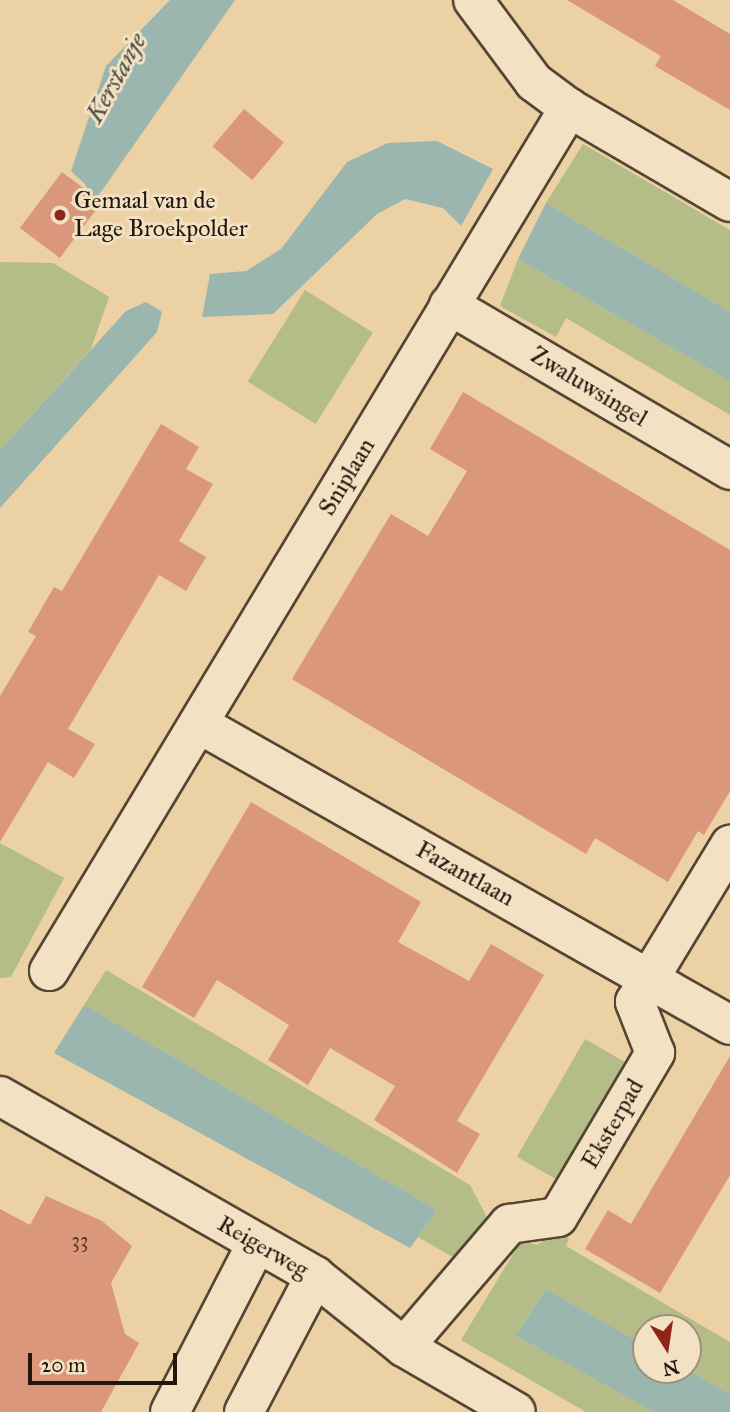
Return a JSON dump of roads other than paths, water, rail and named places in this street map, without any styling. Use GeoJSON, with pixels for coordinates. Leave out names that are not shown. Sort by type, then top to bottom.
{"type":"FeatureCollection","features":[{"type":"Feature","properties":{"kind":"street"},"geometry":{"type":"LineString","coordinates":[[473,0],[534,82],[569,108],[730,202]]}},
{"type":"Feature","properties":{"kind":"street","name":"Sniplaan"},"geometry":{"type":"LineString","coordinates":[[49,971],[569,108]]}},
{"type":"Feature","properties":{"kind":"street","name":"Zwaluwsingel"},"geometry":{"type":"LineString","coordinates":[[449,304],[730,470]]}},
{"type":"Feature","properties":{"kind":"street","name":"Fazantlaan"},"geometry":{"type":"LineString","coordinates":[[199,724],[730,1025]]}},
{"type":"Feature","properties":{"kind":"street","name":"Eksterpad"},"geometry":{"type":"LineString","coordinates":[[404,1348],[509,1224],[558,1217],[654,1053],[635,1002],[730,845]]}},
{"type":"Feature","properties":{"kind":"street","name":"Reigerweg"},"geometry":{"type":"LineString","coordinates":[[0,1096],[315,1276],[404,1348],[516,1412]]}},
{"type":"Feature","properties":{"kind":"street"},"geometry":{"type":"LineString","coordinates":[[170,1412],[257,1242]]}},
{"type":"Feature","properties":{"kind":"street"},"geometry":{"type":"LineString","coordinates":[[244,1412],[315,1276]]}},
{"type":"Feature","properties":{"kind":"water","name":"Kerstanje"},"geometry":{"type":"Polygon","coordinates":[[[170,0],[235,0],[94,202],[85,184],[71,171],[106,66],[170,0]]]}},
{"type":"Feature","properties":{"kind":"water"},"geometry":{"type":"Polygon","coordinates":[[[437,141],[493,169],[461,226],[443,208],[405,199],[377,214],[273,314],[202,317],[210,274],[246,271],[281,249],[347,162],[388,143],[437,141]]]}},
{"type":"Feature","properties":{"kind":"water"},"geometry":{"type":"Polygon","coordinates":[[[546,203],[730,312],[730,381],[518,259],[546,203]]]}},
{"type":"Feature","properties":{"kind":"water"},"geometry":{"type":"Polygon","coordinates":[[[146,302],[162,312],[157,332],[0,508],[0,450],[126,311],[146,302]]]}},
{"type":"Feature","properties":{"kind":"water"},"geometry":{"type":"Polygon","coordinates":[[[84,1005],[437,1210],[410,1248],[54,1053],[84,1005]]]}},
{"type":"Feature","properties":{"kind":"water"},"geometry":{"type":"Polygon","coordinates":[[[546,1289],[632,1338],[632,1384],[702,1384],[702,1378],[730,1394],[730,1412],[654,1412],[516,1336],[546,1289]]]}},
{"type":"Feature","properties":{"kind":"place","name":"Gemaal van de Lage Broekpolder"},"geometry":{"type":"Point","coordinates":[60,215]}}]}
